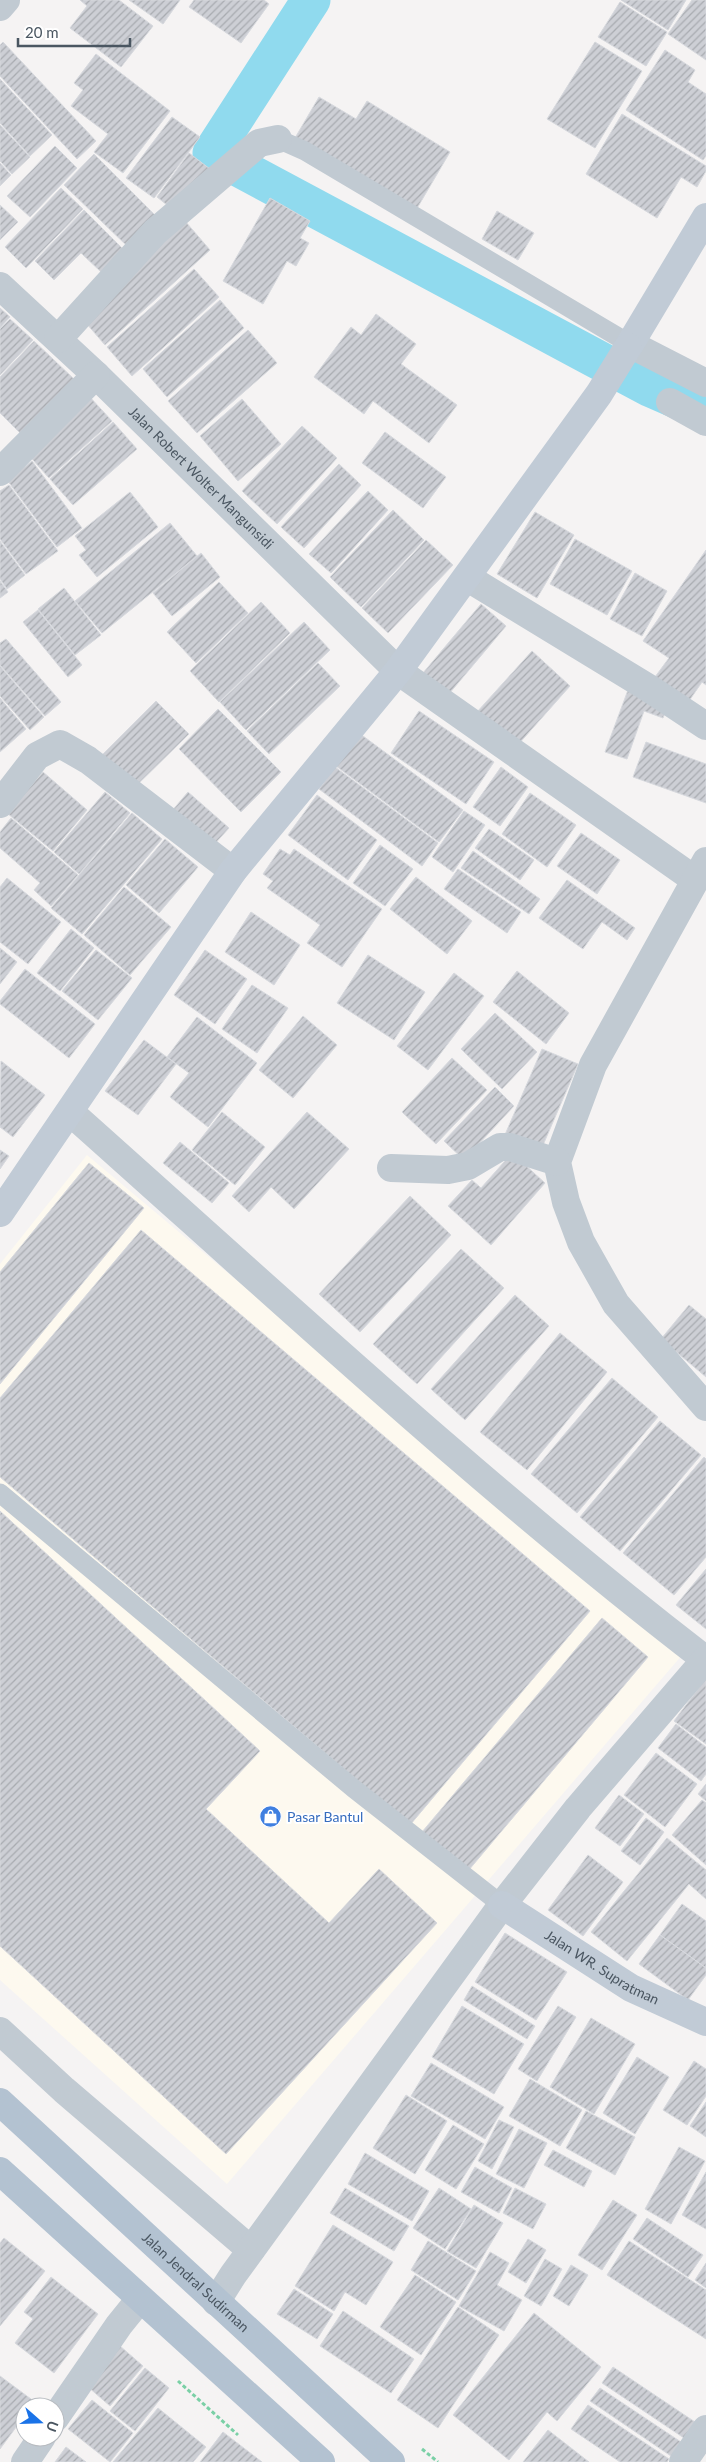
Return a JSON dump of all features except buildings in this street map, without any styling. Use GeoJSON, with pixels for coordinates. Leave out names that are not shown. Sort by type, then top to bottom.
{"type":"FeatureCollection","features":[{"type":"Feature","properties":{"kind":"main road","name":"Jalan Jendral Sudirman"},"geometry":{"type":"LineString","coordinates":[[0,2102],[391,2462]]}},
{"type":"Feature","properties":{"kind":"main road"},"geometry":{"type":"LineString","coordinates":[[0,2171],[321,2462]]}},
{"type":"Feature","properties":{"kind":"street"},"geometry":{"type":"LineString","coordinates":[[0,7],[6,0]]}},
{"type":"Feature","properties":{"kind":"street"},"geometry":{"type":"LineString","coordinates":[[58,339],[155,232],[269,141]]}},
{"type":"Feature","properties":{"kind":"street"},"geometry":{"type":"LineString","coordinates":[[0,1212],[233,871],[398,671],[468,578],[599,394],[706,217]]}},
{"type":"Feature","properties":{"kind":"street","name":"Jalan Robert Wolter Mangunsidi"},"geometry":{"type":"LineString","coordinates":[[0,286],[96,374],[398,671],[700,870]]}},
{"type":"Feature","properties":{"kind":"street"},"geometry":{"type":"LineString","coordinates":[[629,345],[706,383]]}},
{"type":"Feature","properties":{"kind":"street"},"geometry":{"type":"LineString","coordinates":[[0,472],[96,374]]}},
{"type":"Feature","properties":{"kind":"street"},"geometry":{"type":"LineString","coordinates":[[670,402],[706,422]]}},
{"type":"Feature","properties":{"kind":"street"},"geometry":{"type":"LineString","coordinates":[[468,578],[647,687],[706,726]]}},
{"type":"Feature","properties":{"kind":"street"},"geometry":{"type":"LineString","coordinates":[[0,804],[36,756],[60,744],[88,760],[233,871]]}},
{"type":"Feature","properties":{"kind":"street"},"geometry":{"type":"LineString","coordinates":[[700,870],[593,1065],[557,1162],[566,1202],[581,1242],[616,1304],[706,1407]]}},
{"type":"Feature","properties":{"kind":"street"},"geometry":{"type":"LineString","coordinates":[[70,1112],[417,1422],[573,1555],[706,1660],[578,1808],[502,1905],[251,2250],[216,2302]]}},
{"type":"Feature","properties":{"kind":"street"},"geometry":{"type":"LineString","coordinates":[[391,1168],[448,1170],[468,1166],[500,1147],[510,1147],[557,1162]]}},
{"type":"Feature","properties":{"kind":"street","name":"Jalan WR. Supratman"},"geometry":{"type":"LineString","coordinates":[[502,1905],[631,1988],[706,2022]]}},
{"type":"Feature","properties":{"kind":"street"},"geometry":{"type":"LineString","coordinates":[[0,2031],[64,2090],[251,2250]]}},
{"type":"Feature","properties":{"kind":"street"},"geometry":{"type":"LineString","coordinates":[[65,2403],[119,2324],[140,2299]]}},
{"type":"Feature","properties":{"kind":"street"},"geometry":{"type":"LineString","coordinates":[[684,2462],[706,2429]]}},
{"type":"Feature","properties":{"kind":"street"},"geometry":{"type":"LineString","coordinates":[[25,2462],[35,2447]]}},
{"type":"Feature","properties":{"kind":"lane"},"geometry":{"type":"LineString","coordinates":[[269,141],[305,151],[629,345]]}},
{"type":"Feature","properties":{"kind":"lane"},"geometry":{"type":"LineString","coordinates":[[0,1493],[353,1788],[502,1905]]}},
{"type":"Feature","properties":{"kind":"shaded area","name":"Pasar Bantul"},"geometry":{"type":"Polygon","coordinates":[[[87,1155],[683,1654],[227,2184],[0,1980],[0,1264],[87,1155]]]}},
{"type":"Feature","properties":{"kind":"waterway"},"geometry":{"type":"LineString","coordinates":[[311,0],[212,153],[651,388],[706,412]]}},
{"type":"Feature","properties":{"kind":"place","name":"Pasar Bantul"},"geometry":{"type":"Point","coordinates":[271,1817]}}]}
